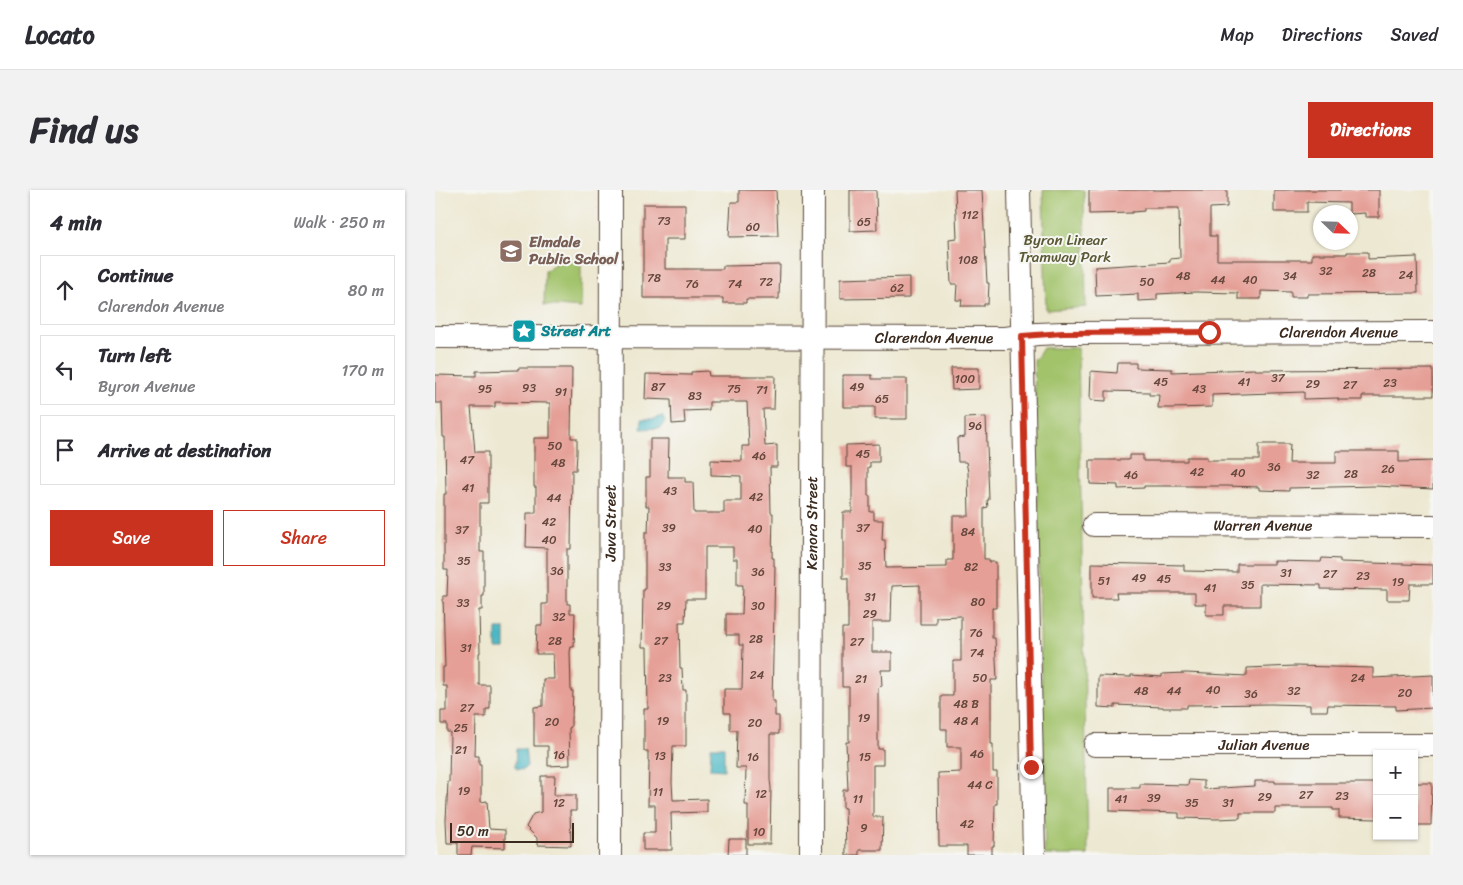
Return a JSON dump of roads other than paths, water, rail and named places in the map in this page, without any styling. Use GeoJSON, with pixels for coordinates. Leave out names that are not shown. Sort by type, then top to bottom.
{"type":"FeatureCollection","features":[{"type":"Feature","properties":{"kind":"street","name":"Java Street"},"geometry":{"type":"LineString","coordinates":[[610,855],[611,190]]}},
{"type":"Feature","properties":{"kind":"street","name":"Kenora Street"},"geometry":{"type":"LineString","coordinates":[[811,855],[813,190]]}},
{"type":"Feature","properties":{"kind":"street"},"geometry":{"type":"LineString","coordinates":[[1019,190],[1033,855]]}},
{"type":"Feature","properties":{"kind":"street","name":"Clarendon Avenue"},"geometry":{"type":"LineString","coordinates":[[435,337],[1005,338],[1070,333],[1433,332]]}},
{"type":"Feature","properties":{"kind":"street","name":"Warren Avenue"},"geometry":{"type":"LineString","coordinates":[[1094,525],[1433,526]]}},
{"type":"Feature","properties":{"kind":"street","name":"Julian Avenue"},"geometry":{"type":"LineString","coordinates":[[1095,745],[1433,745]]}},
{"type":"Feature","properties":{"kind":"water"},"geometry":{"type":"Polygon","coordinates":[[[662,416],[665,421],[661,428],[641,429],[642,419],[654,419],[662,416]]]}},
{"type":"Feature","properties":{"kind":"water"},"geometry":{"type":"Polygon","coordinates":[[[496,629],[505,629],[505,649],[496,649],[496,629]]]}},
{"type":"Feature","properties":{"kind":"water"},"geometry":{"type":"Polygon","coordinates":[[[711,747],[724,747],[724,770],[710,769],[711,747]]]}},
{"type":"Feature","properties":{"kind":"water"},"geometry":{"type":"Polygon","coordinates":[[[516,749],[525,749],[527,766],[523,770],[515,767],[516,749]]]}},
{"type":"Feature","properties":{"kind":"place","name":"Elmdale Public School"},"geometry":{"type":"Point","coordinates":[511,251]}},
{"type":"Feature","properties":{"kind":"place","name":"Street Art"},"geometry":{"type":"Point","coordinates":[524,331]}},
{"type":"Feature","properties":{"kind":"park label","name":"Byron Linear Tramway Park"},"geometry":{"type":"Point","coordinates":[1065,248]}}]}
